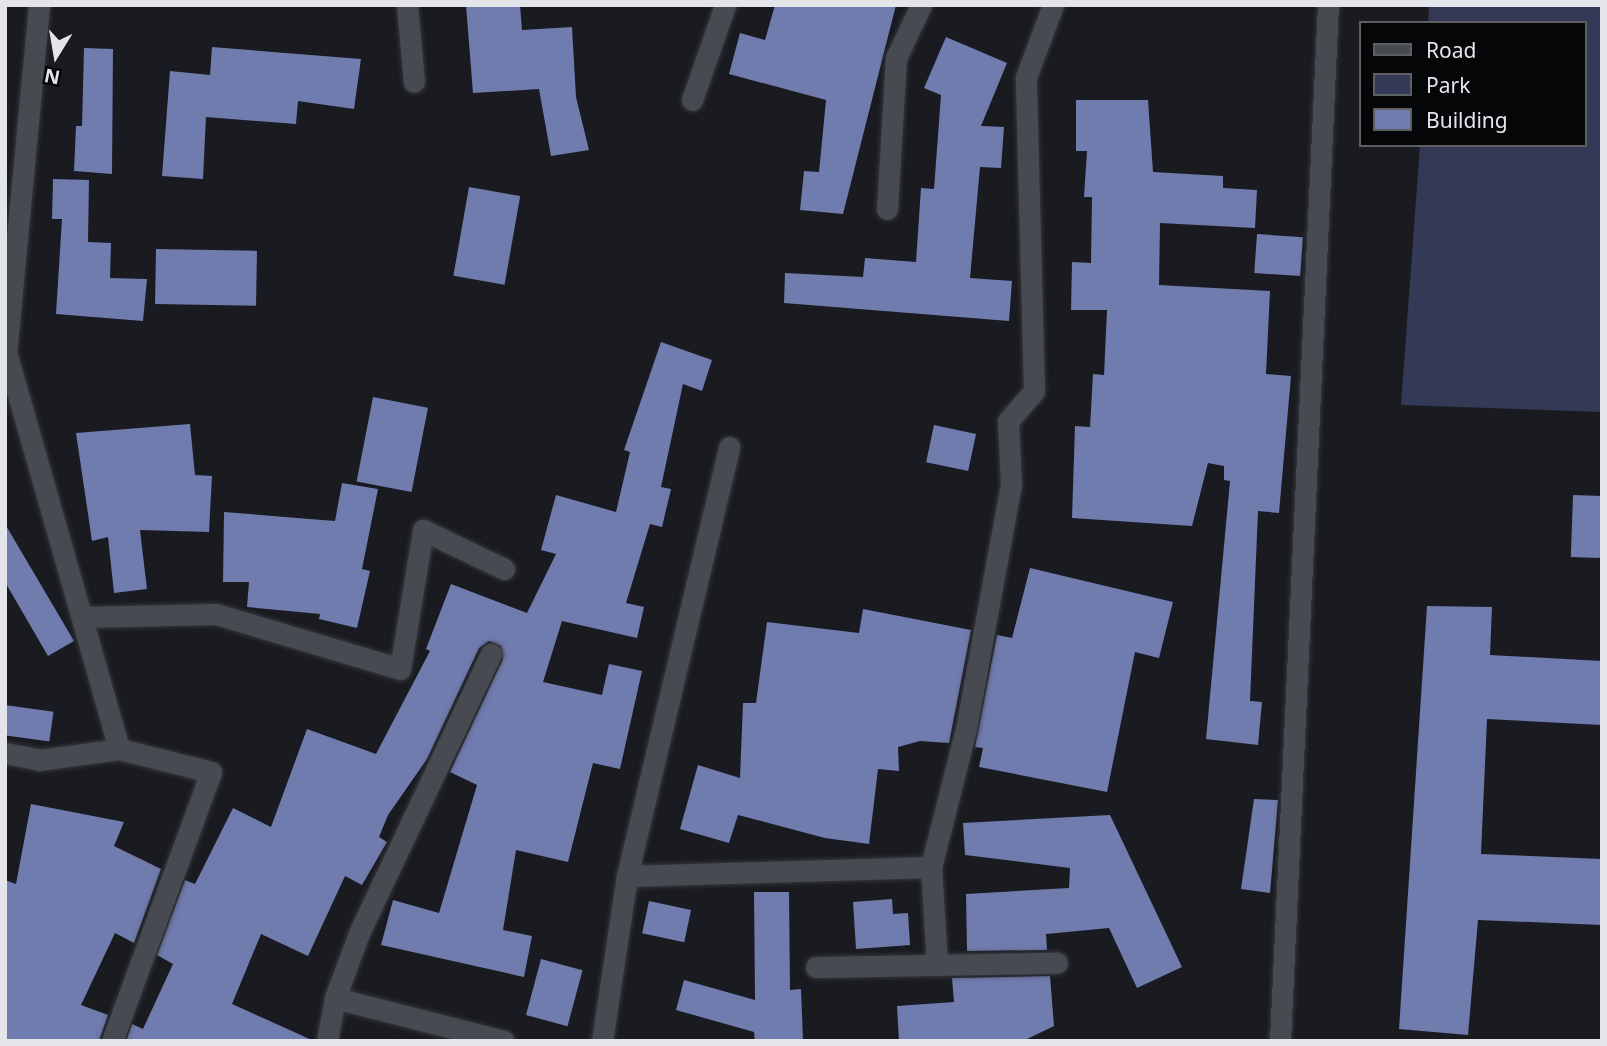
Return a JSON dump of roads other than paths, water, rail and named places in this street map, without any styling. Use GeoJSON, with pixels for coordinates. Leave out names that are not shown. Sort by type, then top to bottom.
{"type":"FeatureCollection","features":[{"type":"Feature","properties":{"kind":"street"},"geometry":{"type":"LineString","coordinates":[[39,5],[6,352],[119,749]]}},
{"type":"Feature","properties":{"kind":"street"},"geometry":{"type":"LineString","coordinates":[[407,5],[414,82]]}},
{"type":"Feature","properties":{"kind":"street"},"geometry":{"type":"LineString","coordinates":[[692,100],[725,5]]}},
{"type":"Feature","properties":{"kind":"street"},"geometry":{"type":"LineString","coordinates":[[887,209],[897,58],[922,5]]}},
{"type":"Feature","properties":{"kind":"street"},"geometry":{"type":"LineString","coordinates":[[937,965],[931,867],[966,729],[1011,485],[1008,421],[1034,391],[1026,77],[1053,5]]}},
{"type":"Feature","properties":{"kind":"street"},"geometry":{"type":"LineString","coordinates":[[1280,1041],[1328,5]]}},
{"type":"Feature","properties":{"kind":"street"},"geometry":{"type":"LineString","coordinates":[[602,1041],[627,876],[729,447]]}},
{"type":"Feature","properties":{"kind":"street"},"geometry":{"type":"LineString","coordinates":[[82,617],[216,614],[400,669],[423,530],[503,569]]}},
{"type":"Feature","properties":{"kind":"street"},"geometry":{"type":"LineString","coordinates":[[327,1041],[335,998],[359,933],[491,654]]}},
{"type":"Feature","properties":{"kind":"street"},"geometry":{"type":"LineString","coordinates":[[5,753],[40,760],[119,749],[211,772],[112,1041]]}},
{"type":"Feature","properties":{"kind":"street"},"geometry":{"type":"LineString","coordinates":[[627,876],[931,867]]}},
{"type":"Feature","properties":{"kind":"street"},"geometry":{"type":"LineString","coordinates":[[816,967],[1057,963]]}},
{"type":"Feature","properties":{"kind":"street"},"geometry":{"type":"LineString","coordinates":[[335,998],[504,1041]]}}]}
